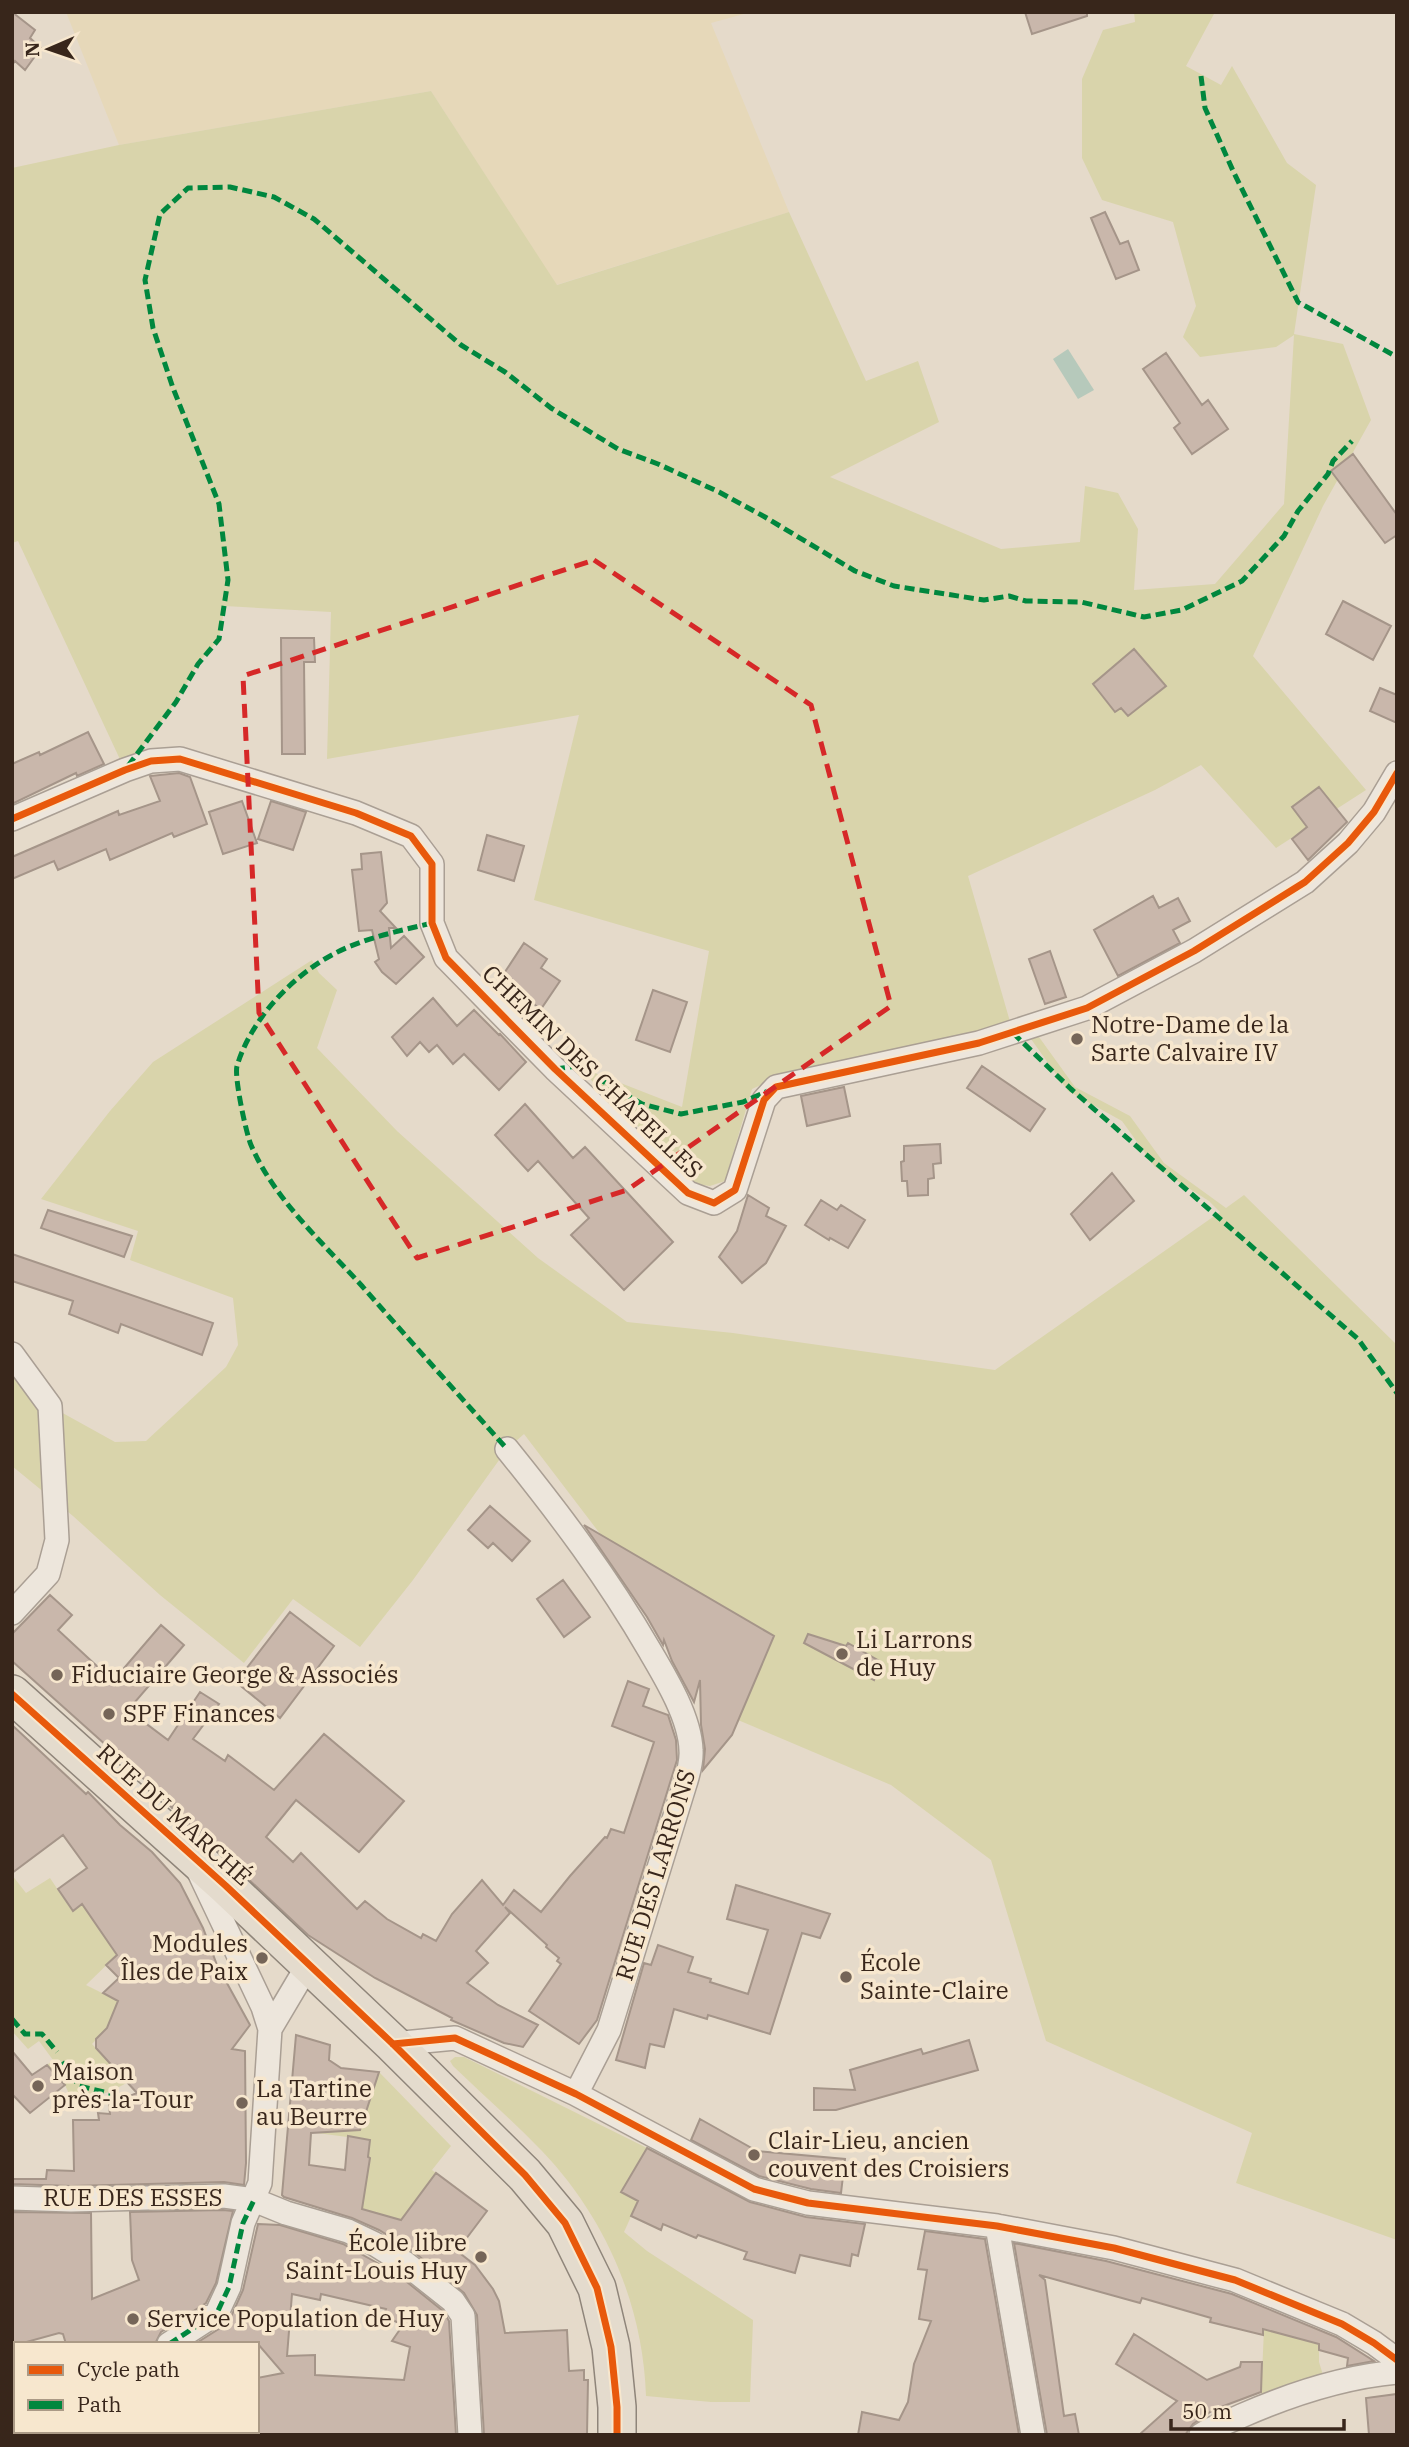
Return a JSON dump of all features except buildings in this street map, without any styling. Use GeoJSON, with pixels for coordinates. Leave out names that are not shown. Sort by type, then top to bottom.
{"type":"FeatureCollection","features":[{"type":"Feature","properties":{"kind":"main road","name":"RUE DU MARCHÉ"},"geometry":{"type":"LineString","coordinates":[[12,1694],[189,1854],[393,2045],[525,2175],[565,2223],[597,2288],[611,2347],[617,2435]]}},
{"type":"Feature","properties":{"kind":"street","name":"CHEMIN DES CHAPELLES"},"geometry":{"type":"LineString","coordinates":[[12,819],[125,770],[151,761],[180,759],[356,813],[411,836],[432,864],[432,923],[446,958],[555,1069],[688,1193],[714,1203],[735,1190],[764,1100],[776,1087],[979,1043],[1087,1008],[1194,951],[1304,882],[1348,843],[1374,812],[1397,773]]}},
{"type":"Feature","properties":{"kind":"street"},"geometry":{"type":"LineString","coordinates":[[12,1354],[50,1406],[57,1540],[48,1574],[12,1613]]}},
{"type":"Feature","properties":{"kind":"street","name":"RUE DES LARRONS"},"geometry":{"type":"LineString","coordinates":[[507,1449],[565,1521],[620,1598],[666,1678],[686,1727],[691,1749],[684,1787],[609,2030],[576,2094]]}},
{"type":"Feature","properties":{"kind":"street","name":"RUE DU MARCHÉ"},"geometry":{"type":"LineString","coordinates":[[189,1854],[213,1898],[263,2007],[270,2029]]}},
{"type":"Feature","properties":{"kind":"street"},"geometry":{"type":"LineString","coordinates":[[172,2342],[217,2314],[229,2287],[243,2223],[260,2183],[270,2029],[308,1965]]}},
{"type":"Feature","properties":{"kind":"street"},"geometry":{"type":"LineString","coordinates":[[393,2045],[455,2038],[576,2094],[754,2189],[808,2203],[997,2226],[1114,2248],[1235,2280],[1342,2324],[1397,2360]]}},
{"type":"Feature","properties":{"kind":"street","name":"RUE DES ESSES"},"geometry":{"type":"LineString","coordinates":[[12,2198],[71,2200],[224,2196],[254,2200],[286,2213],[348,2231],[373,2243],[405,2263],[453,2301],[463,2316],[466,2331],[470,2435]]}},
{"type":"Feature","properties":{"kind":"street"},"geometry":{"type":"LineString","coordinates":[[997,2226],[1033,2435]]}},
{"type":"Feature","properties":{"kind":"street"},"geometry":{"type":"LineString","coordinates":[[1201,2435],[1261,2407],[1317,2386],[1397,2372]]}},
{"type":"Feature","properties":{"kind":"highlighted area"},"geometry":{"type":"Polygon","coordinates":[[[594,560],[811,705],[891,1006],[627,1190],[417,1258],[259,1013],[243,676],[594,560]]]}},
{"type":"Feature","properties":{"kind":"shaded area"},"geometry":{"type":"Polygon","coordinates":[[[66,12],[751,12],[711,23],[789,212],[556,285],[431,91],[119,145],[66,12]]]}},
{"type":"Feature","properties":{"kind":"shaded area"},"geometry":{"type":"Polygon","coordinates":[[[1134,12],[1215,12],[1186,66],[1221,85],[1232,66],[1287,163],[1316,185],[1294,334],[1343,344],[1371,420],[1323,506],[1253,656],[1366,790],[1276,848],[1201,765],[1155,790],[968,876],[1011,1025],[789,1072],[752,1089],[725,1181],[710,1186],[696,1184],[577,1066],[682,1107],[709,951],[534,900],[579,715],[327,759],[331,612],[225,606],[219,639],[198,664],[176,702],[125,770],[18,541],[12,543],[12,168],[119,145],[431,91],[557,285],[789,212],[866,381],[918,361],[939,422],[830,477],[1001,549],[1080,542],[1085,486],[1118,493],[1138,529],[1134,590],[1215,584],[1284,504],[1294,335],[1276,347],[1200,357],[1183,337],[1196,306],[1173,222],[1102,200],[1082,158],[1082,79],[1103,30],[1135,22],[1134,12]]]}},
{"type":"Feature","properties":{"kind":"shaded area"},"geometry":{"type":"Polygon","coordinates":[[[1068,349],[1094,390],[1078,399],[1053,359],[1068,349]]]}},
{"type":"Feature","properties":{"kind":"shaded area"},"geometry":{"type":"Polygon","coordinates":[[[312,960],[319,973],[337,990],[317,1048],[397,1131],[538,1258],[627,1322],[733,1333],[995,1370],[1220,1212],[1209,1201],[1155,1167],[1122,1121],[1068,1091],[1031,1039],[1039,1037],[1075,1087],[1130,1116],[1164,1163],[1226,1208],[1244,1195],[1397,1345],[1397,2240],[1236,2183],[1252,2133],[1046,2041],[991,1860],[891,1785],[738,1720],[774,1636],[601,1535],[524,1434],[507,1449],[413,1580],[360,1647],[293,1599],[244,1663],[160,1595],[73,1516],[12,1466],[12,1354],[50,1406],[115,1442],[146,1441],[226,1367],[238,1345],[233,1298],[130,1260],[138,1231],[41,1199],[110,1111],[153,1062],[312,960]]]}},
{"type":"Feature","properties":{"kind":"shaded area"},"geometry":{"type":"Polygon","coordinates":[[[12,1875],[26,1893],[50,1878],[72,1911],[82,1904],[120,1952],[86,1985],[124,2004],[117,2016],[112,2015],[107,2028],[92,2044],[128,2082],[114,2090],[93,2097],[70,2096],[65,2085],[47,2065],[53,2060],[39,2041],[28,2049],[12,2031],[12,1875]]]}},
{"type":"Feature","properties":{"kind":"shaded area"},"geometry":{"type":"Polygon","coordinates":[[[455,2057],[464,2057],[647,2148],[621,2192],[638,2201],[624,2232],[647,2251],[753,2320],[750,2402],[711,2402],[646,2396],[637,2328],[628,2295],[602,2233],[584,2204],[542,2151],[453,2066],[450,2061],[455,2057]]]}},
{"type":"Feature","properties":{"kind":"shaded area"},"geometry":{"type":"Polygon","coordinates":[[[379,2072],[451,2146],[432,2170],[436,2173],[401,2220],[362,2209],[370,2140],[317,2133],[318,2122],[356,2080],[379,2072]]]}},
{"type":"Feature","properties":{"kind":"shaded area"},"geometry":{"type":"Polygon","coordinates":[[[1264,2329],[1319,2344],[1319,2362],[1323,2375],[1261,2397],[1264,2329]]]}},
{"type":"Feature","properties":{"kind":"marked path"},"geometry":{"type":"LineString","coordinates":[[1201,76],[1205,108],[1298,302],[1397,357]]}},
{"type":"Feature","properties":{"kind":"marked path"},"geometry":{"type":"LineString","coordinates":[[128,766],[176,702],[198,664],[219,639],[228,580],[219,504],[173,388],[153,328],[145,280],[160,214],[188,188],[230,187],[274,197],[314,219],[461,345],[505,372],[551,408],[618,449],[719,492],[855,571],[894,586],[984,600],[1009,596],[1026,601],[1081,602],[1144,617],[1182,610],[1242,581],[1284,536],[1298,511],[1328,474],[1333,461],[1352,441]]}},
{"type":"Feature","properties":{"kind":"marked path"},"geometry":{"type":"LineString","coordinates":[[432,923],[346,948],[294,981],[265,1012],[244,1047],[237,1066],[239,1093],[251,1145],[286,1202],[507,1449]]}},
{"type":"Feature","properties":{"kind":"marked path"},"geometry":{"type":"LineString","coordinates":[[1013,1033],[1071,1089],[1358,1339],[1397,1393]]}},
{"type":"Feature","properties":{"kind":"marked path"},"geometry":{"type":"LineString","coordinates":[[555,1069],[577,1066],[642,1104],[681,1114],[743,1102],[768,1091]]}},
{"type":"Feature","properties":{"kind":"marked path"},"geometry":{"type":"LineString","coordinates":[[12,2019],[25,2034],[42,2034],[57,2052]]}},
{"type":"Feature","properties":{"kind":"marked path"},"geometry":{"type":"LineString","coordinates":[[62,2062],[79,2086],[117,2095]]}},
{"type":"Feature","properties":{"kind":"marked path"},"geometry":{"type":"LineString","coordinates":[[172,2342],[217,2313],[229,2287],[243,2223],[254,2200]]}},
{"type":"Feature","properties":{"kind":"cycle path"},"geometry":{"type":"LineString","coordinates":[[12,819],[125,770],[151,761],[180,759],[356,813],[411,836],[432,864],[432,923],[446,958],[555,1069],[688,1193],[714,1203],[735,1190],[764,1100],[776,1087],[979,1043],[1087,1008],[1194,951],[1305,882],[1348,843],[1374,812],[1397,773]]}},
{"type":"Feature","properties":{"kind":"cycle path"},"geometry":{"type":"LineString","coordinates":[[12,1694],[226,1886],[393,2044],[525,2175],[565,2223],[597,2288],[611,2347],[617,2435]]}},
{"type":"Feature","properties":{"kind":"cycle path"},"geometry":{"type":"LineString","coordinates":[[393,2044],[455,2038],[576,2094],[754,2189],[808,2203],[997,2226],[1114,2248],[1235,2280],[1342,2324],[1397,2360]]}},
{"type":"Feature","properties":{"kind":"place","name":"Notre-Dame de la Sarte Calvaire IV"},"geometry":{"type":"Point","coordinates":[1077,1039]}},
{"type":"Feature","properties":{"kind":"place","name":"Li Larrons de Huy"},"geometry":{"type":"Point","coordinates":[842,1654]}},
{"type":"Feature","properties":{"kind":"place","name":"Fiduciaire George & Associés"},"geometry":{"type":"Point","coordinates":[57,1675]}},
{"type":"Feature","properties":{"kind":"place","name":"SPF Finances"},"geometry":{"type":"Point","coordinates":[109,1714]}},
{"type":"Feature","properties":{"kind":"place","name":"Modules Îles de Paix"},"geometry":{"type":"Point","coordinates":[262,1958]}},
{"type":"Feature","properties":{"kind":"place","name":"École Sainte-Claire"},"geometry":{"type":"Point","coordinates":[846,1977]}},
{"type":"Feature","properties":{"kind":"place","name":"Maison près-la-Tour"},"geometry":{"type":"Point","coordinates":[38,2086]}},
{"type":"Feature","properties":{"kind":"place","name":"La Tartine au Beurre"},"geometry":{"type":"Point","coordinates":[242,2103]}},
{"type":"Feature","properties":{"kind":"place","name":"Clair-Lieu, ancien couvent des Croisiers"},"geometry":{"type":"Point","coordinates":[754,2155]}},
{"type":"Feature","properties":{"kind":"place","name":"École libre Saint-Louis Huy"},"geometry":{"type":"Point","coordinates":[481,2257]}},
{"type":"Feature","properties":{"kind":"place","name":"Service Population de Huy"},"geometry":{"type":"Point","coordinates":[133,2319]}}]}
